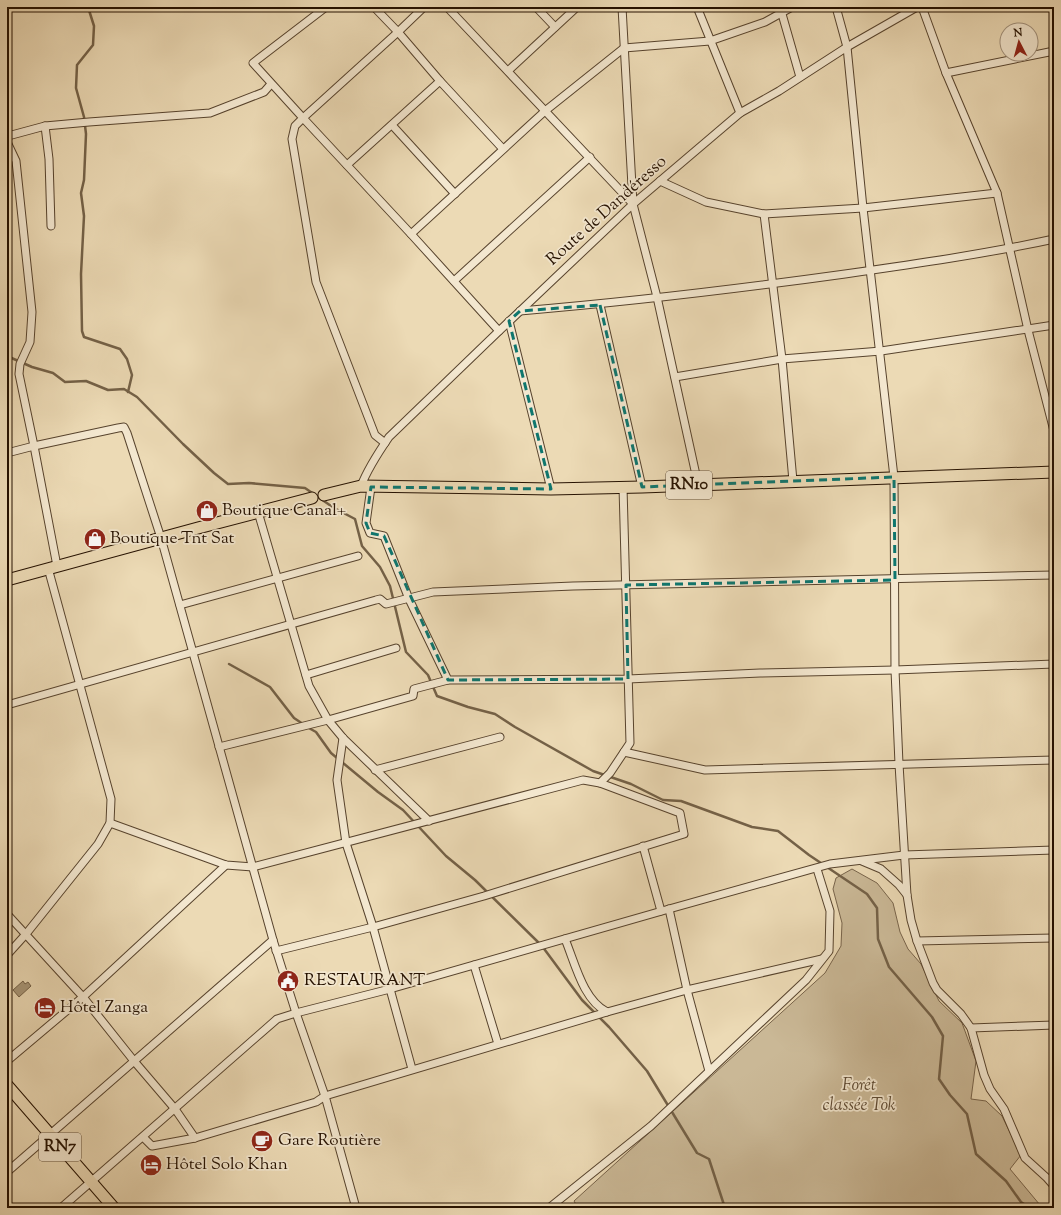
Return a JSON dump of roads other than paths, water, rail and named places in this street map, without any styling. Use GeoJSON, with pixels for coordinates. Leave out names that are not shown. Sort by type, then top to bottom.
{"type":"FeatureCollection","features":[{"type":"Feature","properties":{"kind":"highway","name":"RN10"},"geometry":{"type":"LineString","coordinates":[[324,495],[366,486],[551,489],[1054,472]]}},
{"type":"Feature","properties":{"kind":"highway"},"geometry":{"type":"LineString","coordinates":[[7,580],[312,498]]}},
{"type":"Feature","properties":{"kind":"highway","name":"RN7"},"geometry":{"type":"LineString","coordinates":[[7,1085],[114,1208]]}},
{"type":"Feature","properties":{"kind":"street"},"geometry":{"type":"LineString","coordinates":[[326,7],[253,63],[499,331]]}},
{"type":"Feature","properties":{"kind":"street"},"geometry":{"type":"LineString","coordinates":[[374,7],[398,32],[440,81],[504,149]]}},
{"type":"Feature","properties":{"kind":"street"},"geometry":{"type":"LineString","coordinates":[[385,443],[375,435],[316,282],[292,139],[295,126],[303,118],[424,7]]}},
{"type":"Feature","properties":{"kind":"street"},"geometry":{"type":"LineString","coordinates":[[447,7],[633,204]]}},
{"type":"Feature","properties":{"kind":"street"},"geometry":{"type":"LineString","coordinates":[[536,7],[555,27]]}},
{"type":"Feature","properties":{"kind":"street"},"geometry":{"type":"LineString","coordinates":[[508,71],[577,7]]}},
{"type":"Feature","properties":{"kind":"street"},"geometry":{"type":"LineString","coordinates":[[622,7],[633,204],[657,297],[698,484]]}},
{"type":"Feature","properties":{"kind":"street"},"geometry":{"type":"LineString","coordinates":[[697,7],[740,113]]}},
{"type":"Feature","properties":{"kind":"street"},"geometry":{"type":"LineString","coordinates":[[411,234],[545,110],[624,48],[710,41],[765,22],[781,10],[792,7]]}},
{"type":"Feature","properties":{"kind":"street"},"geometry":{"type":"LineString","coordinates":[[836,7],[847,47],[863,208],[881,352],[894,477],[895,670],[904,856],[907,895],[911,920],[917,941],[937,990],[961,1014],[971,1028],[984,1076],[990,1089],[1004,1109],[1025,1158],[1054,1186]]}},
{"type":"Feature","properties":{"kind":"street"},"geometry":{"type":"LineString","coordinates":[[922,7],[946,73],[997,192],[1028,330],[1050,403],[1054,431]]}},
{"type":"Feature","properties":{"kind":"street","name":"Route de Dandéresso"},"geometry":{"type":"LineString","coordinates":[[409,599],[384,536],[370,533],[366,523],[366,472],[389,437],[633,204],[740,113],[913,8]]}},
{"type":"Feature","properties":{"kind":"street"},"geometry":{"type":"LineString","coordinates":[[781,10],[800,77]]}},
{"type":"Feature","properties":{"kind":"street"},"geometry":{"type":"LineString","coordinates":[[946,73],[1054,51]]}},
{"type":"Feature","properties":{"kind":"street"},"geometry":{"type":"LineString","coordinates":[[347,165],[392,126],[440,81]]}},
{"type":"Feature","properties":{"kind":"street"},"geometry":{"type":"LineString","coordinates":[[7,138],[8,136],[45,126],[210,113],[264,92],[271,84]]}},
{"type":"Feature","properties":{"kind":"street"},"geometry":{"type":"LineString","coordinates":[[45,126],[49,159],[51,226]]}},
{"type":"Feature","properties":{"kind":"street"},"geometry":{"type":"LineString","coordinates":[[392,126],[455,194]]}},
{"type":"Feature","properties":{"kind":"street"},"geometry":{"type":"LineString","coordinates":[[7,142],[16,161],[32,312],[30,342],[21,361],[19,374],[34,446],[53,567],[80,684],[110,799],[110,823],[98,844],[26,934],[7,955]]}},
{"type":"Feature","properties":{"kind":"street"},"geometry":{"type":"LineString","coordinates":[[454,281],[590,157]]}},
{"type":"Feature","properties":{"kind":"street"},"geometry":{"type":"LineString","coordinates":[[660,181],[706,202],[764,214],[863,208],[997,192]]}},
{"type":"Feature","properties":{"kind":"street"},"geometry":{"type":"LineString","coordinates":[[764,214],[782,359],[793,481]]}},
{"type":"Feature","properties":{"kind":"street"},"geometry":{"type":"LineString","coordinates":[[520,312],[600,305],[773,284],[1010,248],[1054,239]]}},
{"type":"Feature","properties":{"kind":"street"},"geometry":{"type":"LineString","coordinates":[[600,305],[642,487]]}},
{"type":"Feature","properties":{"kind":"street"},"geometry":{"type":"LineString","coordinates":[[509,321],[551,489]]}},
{"type":"Feature","properties":{"kind":"street"},"geometry":{"type":"LineString","coordinates":[[675,377],[782,359],[881,352],[1054,325]]}},
{"type":"Feature","properties":{"kind":"street"},"geometry":{"type":"LineString","coordinates":[[7,453],[124,427],[127,433],[161,538],[276,951],[325,1096],[356,1208]]}},
{"type":"Feature","properties":{"kind":"street"},"geometry":{"type":"LineString","coordinates":[[601,781],[610,773],[630,743],[624,487]]}},
{"type":"Feature","properties":{"kind":"street"},"geometry":{"type":"LineString","coordinates":[[258,512],[309,686],[328,720],[343,738],[429,821]]}},
{"type":"Feature","properties":{"kind":"street"},"geometry":{"type":"LineString","coordinates":[[180,605],[277,577],[358,556]]}},
{"type":"Feature","properties":{"kind":"street"},"geometry":{"type":"LineString","coordinates":[[7,705],[376,600],[380,599],[386,604],[433,592],[573,586],[895,580],[1054,575]]}},
{"type":"Feature","properties":{"kind":"street"},"geometry":{"type":"LineString","coordinates":[[409,599],[448,680]]}},
{"type":"Feature","properties":{"kind":"street"},"geometry":{"type":"LineString","coordinates":[[306,675],[396,648]]}},
{"type":"Feature","properties":{"kind":"street"},"geometry":{"type":"LineString","coordinates":[[219,747],[328,720],[413,696],[414,689],[448,680],[628,679],[760,673],[1054,664]]}},
{"type":"Feature","properties":{"kind":"street"},"geometry":{"type":"LineString","coordinates":[[375,770],[500,737]]}},
{"type":"Feature","properties":{"kind":"street"},"geometry":{"type":"LineString","coordinates":[[343,738],[338,780],[346,843],[373,927],[412,1069]]}},
{"type":"Feature","properties":{"kind":"street"},"geometry":{"type":"LineString","coordinates":[[624,752],[705,770],[1054,760]]}},
{"type":"Feature","properties":{"kind":"street"},"geometry":{"type":"LineString","coordinates":[[110,823],[226,865],[253,867],[583,780],[601,781],[680,813],[684,834],[484,896],[373,927],[276,951]]}},
{"type":"Feature","properties":{"kind":"street"},"geometry":{"type":"LineString","coordinates":[[644,846],[661,911]]}},
{"type":"Feature","properties":{"kind":"street"},"geometry":{"type":"LineString","coordinates":[[61,1208],[277,1019],[390,989],[830,864],[904,856],[1054,850]]}},
{"type":"Feature","properties":{"kind":"street"},"geometry":{"type":"LineString","coordinates":[[861,860],[881,869],[899,885],[907,895]]}},
{"type":"Feature","properties":{"kind":"street"},"geometry":{"type":"LineString","coordinates":[[7,1061],[82,997],[226,865]]}},
{"type":"Feature","properties":{"kind":"street"},"geometry":{"type":"LineString","coordinates":[[550,1208],[651,1126],[806,980],[829,951],[830,911],[818,868]]}},
{"type":"Feature","properties":{"kind":"street"},"geometry":{"type":"LineString","coordinates":[[669,909],[687,990],[709,1071]]}},
{"type":"Feature","properties":{"kind":"street"},"geometry":{"type":"LineString","coordinates":[[7,914],[82,997],[175,1109],[195,1138]]}},
{"type":"Feature","properties":{"kind":"street"},"geometry":{"type":"LineString","coordinates":[[917,941],[1054,938]]}},
{"type":"Feature","properties":{"kind":"street"},"geometry":{"type":"LineString","coordinates":[[565,939],[587,994],[600,1008],[607,1012]]}},
{"type":"Feature","properties":{"kind":"street"},"geometry":{"type":"LineString","coordinates":[[7,1172],[273,940]]}},
{"type":"Feature","properties":{"kind":"street"},"geometry":{"type":"LineString","coordinates":[[143,1137],[152,1146],[195,1138],[316,1102],[325,1096],[412,1069],[607,1012],[687,990],[822,959]]}},
{"type":"Feature","properties":{"kind":"street"},"geometry":{"type":"LineString","coordinates":[[474,965],[498,1044]]}},
{"type":"Feature","properties":{"kind":"street"},"geometry":{"type":"LineString","coordinates":[[971,1028],[1054,1025]]}},
{"type":"Feature","properties":{"kind":"waterway"},"geometry":{"type":"LineString","coordinates":[[88,7],[94,26],[93,45],[77,65],[76,88],[84,117],[86,134],[84,180],[81,193],[84,216],[81,274],[82,331],[84,337],[120,349],[127,359],[132,375],[128,392]]}},
{"type":"Feature","properties":{"kind":"waterway"},"geometry":{"type":"LineString","coordinates":[[7,356],[32,367],[53,373],[65,382],[86,381],[108,390],[124,389],[137,397],[183,444],[228,484],[249,483],[305,488],[334,508],[355,519],[362,546],[380,567],[390,586],[406,652],[428,675],[437,696],[468,707],[495,714],[593,771],[631,784],[663,800],[681,801],[752,827],[778,831],[809,855],[867,894],[877,908],[878,939],[889,967],[932,1017],[943,1036],[939,1079],[950,1095],[967,1114],[976,1154],[1006,1181],[1021,1202],[1030,1208]]}},
{"type":"Feature","properties":{"kind":"waterway"},"geometry":{"type":"LineString","coordinates":[[229,664],[270,687],[294,718],[303,724]]}},
{"type":"Feature","properties":{"kind":"waterway"},"geometry":{"type":"LineString","coordinates":[[307,727],[316,732],[331,753],[378,792],[403,810],[446,856],[475,880],[542,946],[582,1000],[609,1027],[647,1071],[697,1153],[709,1159],[725,1208]]}},
{"type":"Feature","properties":{"kind":"place","name":"Boutique Canal+"},"geometry":{"type":"Point","coordinates":[207,511]}},
{"type":"Feature","properties":{"kind":"place","name":"Boutique Tnt Sat"},"geometry":{"type":"Point","coordinates":[95,539]}},
{"type":"Feature","properties":{"kind":"place","name":"RESTAURANT"},"geometry":{"type":"Point","coordinates":[288,981]}},
{"type":"Feature","properties":{"kind":"place","name":"Hôtel Zanga"},"geometry":{"type":"Point","coordinates":[45,1008]}},
{"type":"Feature","properties":{"kind":"place","name":"Gare Routière"},"geometry":{"type":"Point","coordinates":[262,1141]}},
{"type":"Feature","properties":{"kind":"place","name":"Hôtel Solo Khan"},"geometry":{"type":"Point","coordinates":[151,1165]}},
{"type":"Feature","properties":{"kind":"park label","name":"Forêt classée Tok"},"geometry":{"type":"Point","coordinates":[859,1096]}}]}
